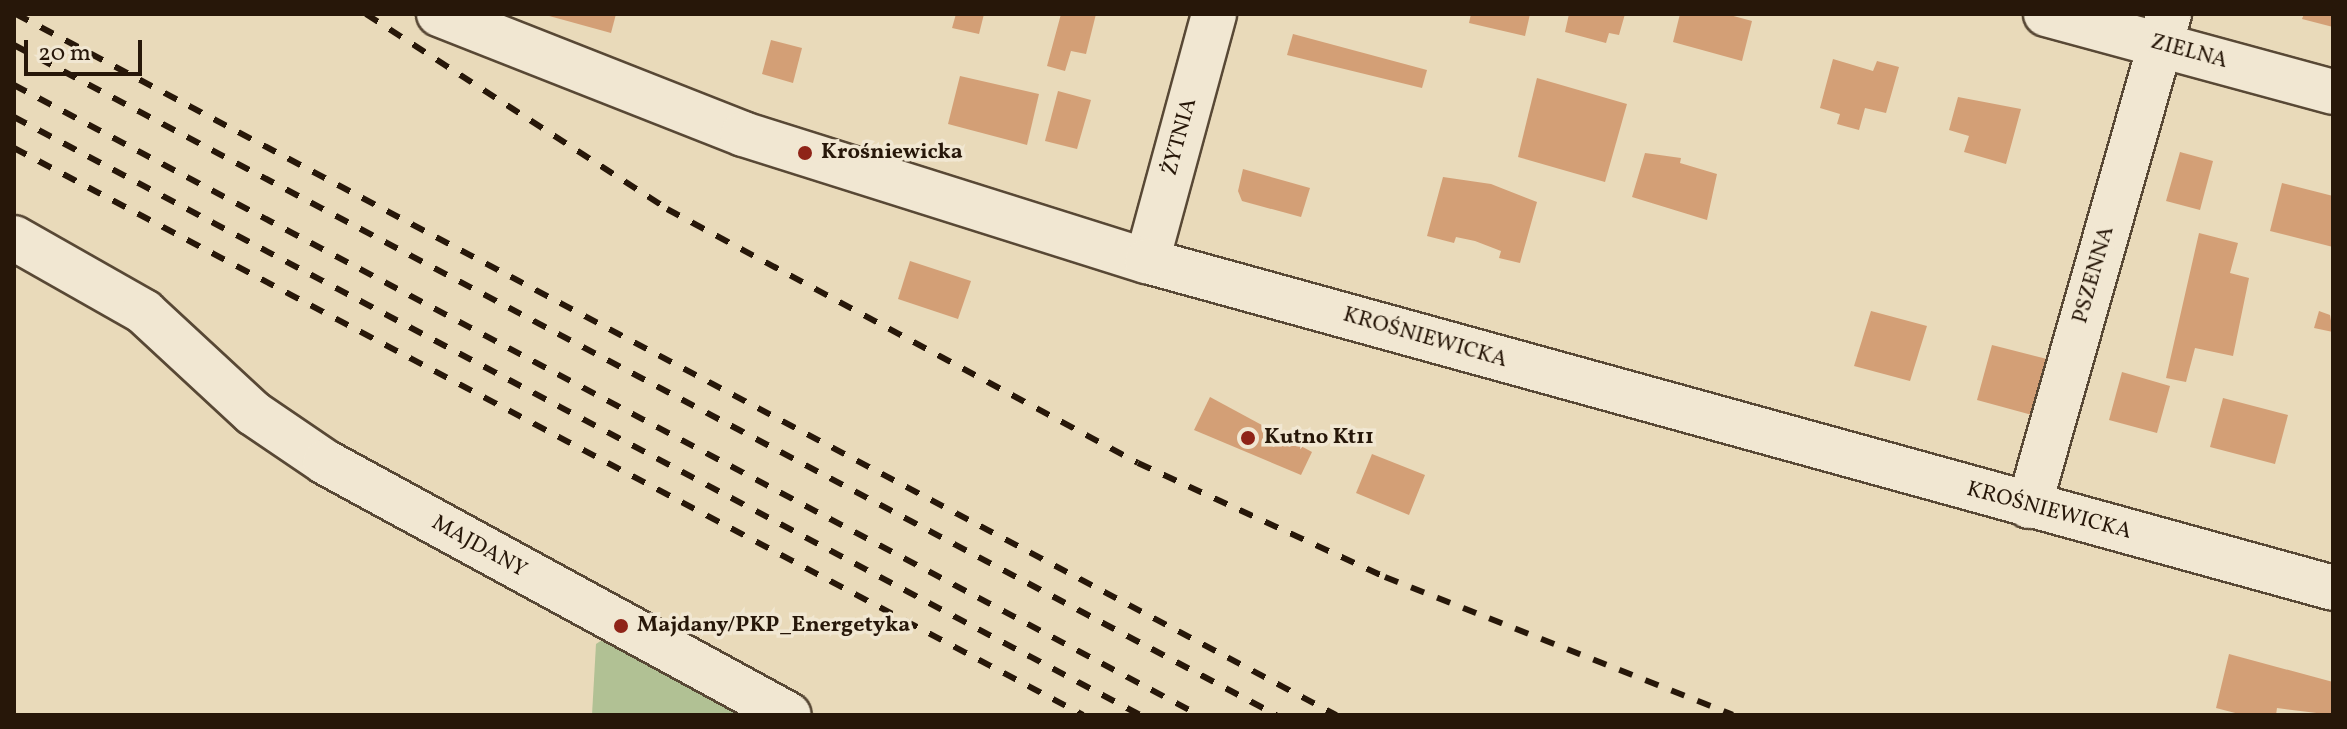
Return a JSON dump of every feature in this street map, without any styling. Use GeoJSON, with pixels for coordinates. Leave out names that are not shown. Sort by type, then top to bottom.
{"type":"FeatureCollection","features":[{"type":"Feature","properties":{"kind":"street","name":"KROŚNIEWICKA"},"geometry":{"type":"LineString","coordinates":[[439,14],[743,134],[1147,261],[2333,588]]}},
{"type":"Feature","properties":{"kind":"street","name":"ŻYTNIA"},"geometry":{"type":"LineString","coordinates":[[1147,261],[1214,14]]}},
{"type":"Feature","properties":{"kind":"street","name":"ZIELNA"},"geometry":{"type":"LineString","coordinates":[[2046,14],[2164,29],[2333,92]]}},
{"type":"Feature","properties":{"kind":"street","name":"PSZENNA"},"geometry":{"type":"LineString","coordinates":[[2029,506],[2164,29]]}},
{"type":"Feature","properties":{"kind":"street","name":"MAJDANY"},"geometry":{"type":"LineString","coordinates":[[14,238],[144,312],[253,413],[325,462],[789,715]]}},
{"type":"Feature","properties":{"kind":"green space"},"geometry":{"type":"Polygon","coordinates":[[[605,638],[749,715],[592,715],[596,644],[605,638]]]}},
{"type":"Feature","properties":{"kind":"building"},"geometry":{"type":"Polygon","coordinates":[[[542,14],[616,14],[611,33],[542,14]]]}},
{"type":"Feature","properties":{"kind":"building"},"geometry":{"type":"Polygon","coordinates":[[[956,14],[984,14],[979,34],[952,28],[956,14]]]}},
{"type":"Feature","properties":{"kind":"building"},"geometry":{"type":"Polygon","coordinates":[[[1061,14],[1096,14],[1086,54],[1071,51],[1065,71],[1047,66],[1061,14]]]}},
{"type":"Feature","properties":{"kind":"building"},"geometry":{"type":"Polygon","coordinates":[[[1471,14],[1530,14],[1525,36],[1469,23],[1471,14]]]}},
{"type":"Feature","properties":{"kind":"building"},"geometry":{"type":"Polygon","coordinates":[[[1569,14],[1625,14],[1619,35],[1609,33],[1606,43],[1565,32],[1569,14]]]}},
{"type":"Feature","properties":{"kind":"building"},"geometry":{"type":"Polygon","coordinates":[[[1680,14],[1726,14],[1752,21],[1742,61],[1673,42],[1680,14]]]}},
{"type":"Feature","properties":{"kind":"building"},"geometry":{"type":"Polygon","coordinates":[[[2304,14],[2333,14],[2333,27],[2302,19],[2304,14]]]}},
{"type":"Feature","properties":{"kind":"building"},"geometry":{"type":"Polygon","coordinates":[[[1293,34],[1427,70],[1422,88],[1287,55],[1293,34]]]}},
{"type":"Feature","properties":{"kind":"building"},"geometry":{"type":"Polygon","coordinates":[[[771,40],[802,48],[793,83],[762,74],[771,40]]]}},
{"type":"Feature","properties":{"kind":"building"},"geometry":{"type":"Polygon","coordinates":[[[1833,59],[1873,71],[1877,61],[1899,67],[1886,113],[1865,108],[1859,130],[1837,124],[1840,114],[1820,108],[1833,59]]]}},
{"type":"Feature","properties":{"kind":"building"},"geometry":{"type":"Polygon","coordinates":[[[960,76],[1039,94],[1027,145],[948,124],[960,76]]]}},
{"type":"Feature","properties":{"kind":"building"},"geometry":{"type":"Polygon","coordinates":[[[1537,78],[1627,104],[1605,182],[1518,157],[1537,78]]]}},
{"type":"Feature","properties":{"kind":"building"},"geometry":{"type":"Polygon","coordinates":[[[1058,91],[1091,100],[1077,149],[1045,141],[1058,91]]]}},
{"type":"Feature","properties":{"kind":"building"},"geometry":{"type":"Polygon","coordinates":[[[1958,97],[2021,109],[2006,164],[1964,152],[1969,136],[1949,130],[1958,97]]]}},
{"type":"Feature","properties":{"kind":"building"},"geometry":{"type":"Polygon","coordinates":[[[2180,152],[2213,161],[2200,210],[2166,201],[2180,152]]]}},
{"type":"Feature","properties":{"kind":"building"},"geometry":{"type":"Polygon","coordinates":[[[1645,153],[1681,158],[1680,163],[1717,174],[1707,220],[1632,197],[1645,153]]]}},
{"type":"Feature","properties":{"kind":"building"},"geometry":{"type":"Polygon","coordinates":[[[1243,169],[1310,188],[1301,217],[1242,201],[1238,191],[1243,169]]]}},
{"type":"Feature","properties":{"kind":"building"},"geometry":{"type":"Polygon","coordinates":[[[1443,177],[1491,184],[1537,202],[1520,263],[1499,258],[1501,251],[1475,241],[1456,237],[1454,243],[1427,236],[1443,177]]]}},
{"type":"Feature","properties":{"kind":"building"},"geometry":{"type":"Polygon","coordinates":[[[2282,183],[2333,196],[2333,247],[2270,231],[2282,183]]]}},
{"type":"Feature","properties":{"kind":"building"},"geometry":{"type":"Polygon","coordinates":[[[2199,233],[2238,243],[2230,273],[2249,278],[2233,356],[2195,348],[2186,382],[2166,378],[2199,233]]]}},
{"type":"Feature","properties":{"kind":"building"},"geometry":{"type":"Polygon","coordinates":[[[910,261],[971,281],[958,319],[898,299],[910,261]]]}},
{"type":"Feature","properties":{"kind":"building"},"geometry":{"type":"Polygon","coordinates":[[[1871,311],[1927,326],[1910,381],[1854,366],[1871,311]]]}},
{"type":"Feature","properties":{"kind":"building"},"geometry":{"type":"Polygon","coordinates":[[[2319,311],[2330,315],[2333,332],[2314,328],[2319,311]]]}},
{"type":"Feature","properties":{"kind":"building"},"geometry":{"type":"Polygon","coordinates":[[[1992,345],[2047,359],[2032,415],[1977,400],[1992,345]]]}},
{"type":"Feature","properties":{"kind":"building"},"geometry":{"type":"Polygon","coordinates":[[[2122,372],[2170,386],[2157,433],[2109,420],[2122,372]]]}},
{"type":"Feature","properties":{"kind":"building","name":"Kutno Kt11"},"geometry":{"type":"Polygon","coordinates":[[[1210,397],[1312,452],[1301,475],[1194,430],[1210,397]]]}},
{"type":"Feature","properties":{"kind":"building"},"geometry":{"type":"Polygon","coordinates":[[[2223,398],[2288,415],[2275,464],[2210,447],[2223,398]]]}},
{"type":"Feature","properties":{"kind":"building"},"geometry":{"type":"Polygon","coordinates":[[[1372,454],[1425,475],[1409,515],[1356,493],[1372,454]]]}},
{"type":"Feature","properties":{"kind":"building"},"geometry":{"type":"Polygon","coordinates":[[[2229,654],[2333,682],[2333,715],[2277,708],[2276,715],[2243,715],[2216,708],[2229,654]]]}},
{"type":"Feature","properties":{"kind":"railway"},"geometry":{"type":"LineString","coordinates":[[16,14],[1336,715]]}},
{"type":"Feature","properties":{"kind":"railway"},"geometry":{"type":"LineString","coordinates":[[366,14],[667,209],[1138,463],[1385,577],[1733,715]]}},
{"type":"Feature","properties":{"kind":"railway"},"geometry":{"type":"LineString","coordinates":[[14,45],[1276,715]]}},
{"type":"Feature","properties":{"kind":"railway"},"geometry":{"type":"LineString","coordinates":[[14,85],[1199,715]]}},
{"type":"Feature","properties":{"kind":"railway"},"geometry":{"type":"LineString","coordinates":[[14,117],[1140,715]]}},
{"type":"Feature","properties":{"kind":"railway"},"geometry":{"type":"LineString","coordinates":[[14,148],[1083,715]]}},
{"type":"Feature","properties":{"kind":"place","name":"Krośniewicka"},"geometry":{"type":"Point","coordinates":[805,153]}},
{"type":"Feature","properties":{"kind":"place","name":"Kutno Kt11"},"geometry":{"type":"Point","coordinates":[1248,438]}},
{"type":"Feature","properties":{"kind":"place","name":"Majdany/PKP_Energetyka"},"geometry":{"type":"Point","coordinates":[621,626]}}]}
